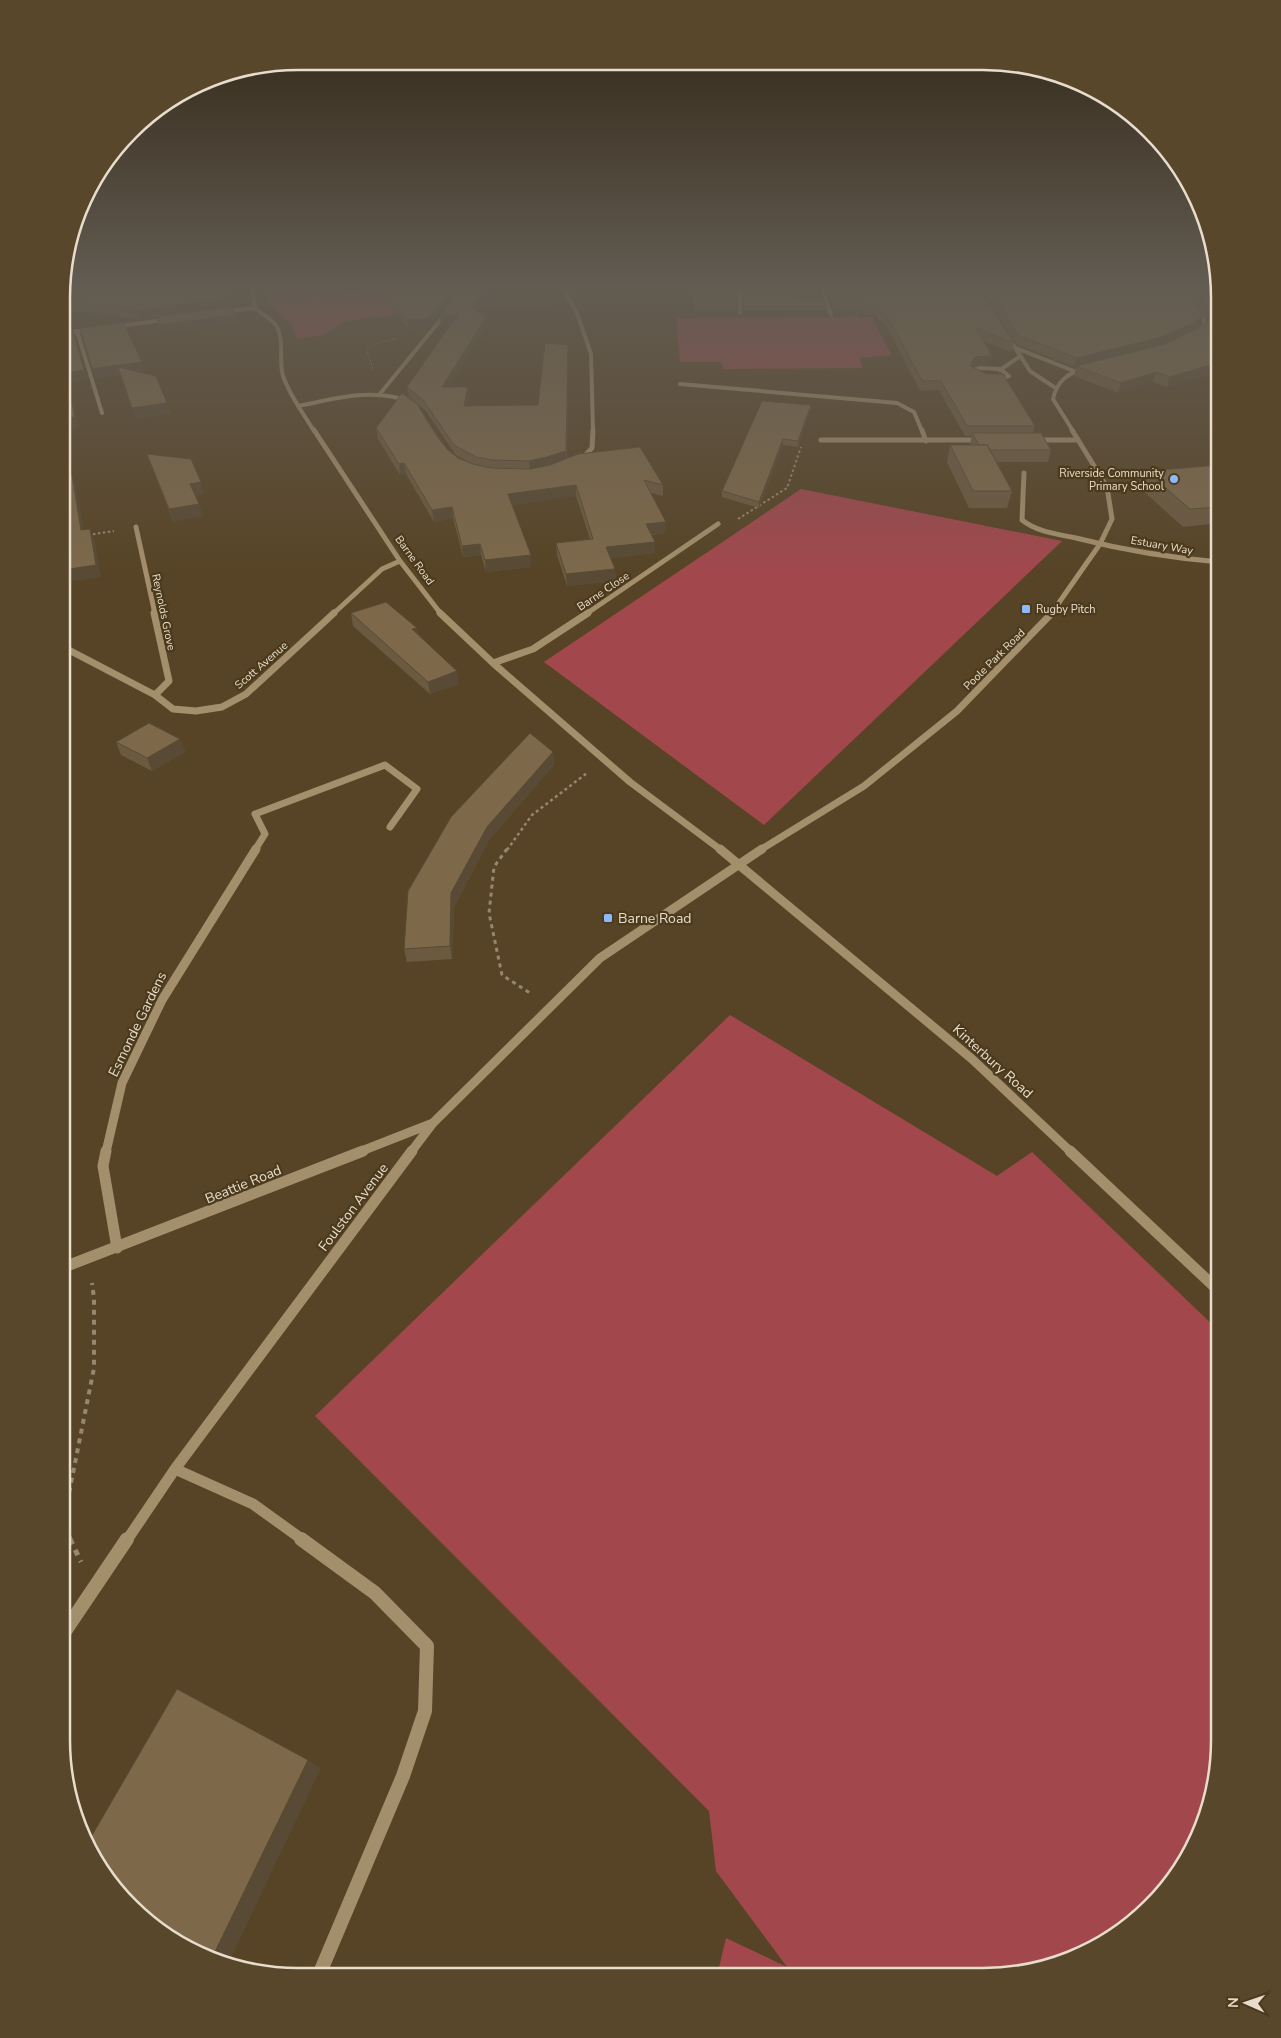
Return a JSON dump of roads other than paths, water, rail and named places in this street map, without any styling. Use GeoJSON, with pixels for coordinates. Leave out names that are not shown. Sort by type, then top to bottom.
{"type":"FeatureCollection","features":[{"type":"Feature","properties":{"kind":"street"},"geometry":{"type":"LineString","coordinates":[[92,382],[102,414]]}},
{"type":"Feature","properties":{"kind":"street","name":"Barne Road"},"geometry":{"type":"LineString","coordinates":[[285,382],[298,406],[400,561],[445,619],[493,664],[630,782],[739,863]]}},
{"type":"Feature","properties":{"kind":"street"},"geometry":{"type":"LineString","coordinates":[[379,395],[390,382]]}},
{"type":"Feature","properties":{"kind":"street"},"geometry":{"type":"LineString","coordinates":[[577,462],[592,448],[592,382]]}},
{"type":"Feature","properties":{"kind":"street"},"geometry":{"type":"LineString","coordinates":[[1044,382],[1054,387],[1059,382]]}},
{"type":"Feature","properties":{"kind":"street"},"geometry":{"type":"LineString","coordinates":[[680,384],[897,402],[909,406],[914,411],[926,440]]}},
{"type":"Feature","properties":{"kind":"street","name":"Poole Park Road"},"geometry":{"type":"LineString","coordinates":[[739,863],[864,786],[957,711],[1047,620],[1100,544],[1112,519],[1107,487],[1052,399],[1054,387]]}},
{"type":"Feature","properties":{"kind":"street"},"geometry":{"type":"LineString","coordinates":[[298,406],[379,395],[398,397],[416,406]]}},
{"type":"Feature","properties":{"kind":"street"},"geometry":{"type":"LineString","coordinates":[[821,440],[837,442],[984,440]]}},
{"type":"Feature","properties":{"kind":"street"},"geometry":{"type":"LineString","coordinates":[[1024,440],[1078,440]]}},
{"type":"Feature","properties":{"kind":"street","name":"Estuary Way"},"geometry":{"type":"LineString","coordinates":[[1024,473],[1022,520],[1032,528],[1100,544],[1175,558],[1211,561]]}},
{"type":"Feature","properties":{"kind":"street","name":"Barne Close"},"geometry":{"type":"LineString","coordinates":[[493,664],[533,649],[610,600],[718,524]]}},
{"type":"Feature","properties":{"kind":"street","name":"Reynolds Grove"},"geometry":{"type":"LineString","coordinates":[[136,527],[169,681],[155,695]]}},
{"type":"Feature","properties":{"kind":"street","name":"Scott Avenue"},"geometry":{"type":"LineString","coordinates":[[70,651],[155,695],[173,709],[196,712],[222,707],[246,694],[382,569],[400,561]]}},
{"type":"Feature","properties":{"kind":"street","name":"Esmonde Gardens"},"geometry":{"type":"LineString","coordinates":[[117,1248],[103,1166],[122,1083],[162,1000],[265,834],[255,814],[385,765],[418,789],[390,827]]}},
{"type":"Feature","properties":{"kind":"street","name":"Foulston Avenue"},"geometry":{"type":"LineString","coordinates":[[70,1624],[175,1469],[433,1123],[600,958],[739,863]]}},
{"type":"Feature","properties":{"kind":"street","name":"Kinterbury Road"},"geometry":{"type":"LineString","coordinates":[[739,863],[972,1059],[1211,1283]]}},
{"type":"Feature","properties":{"kind":"street","name":"Beattie Road"},"geometry":{"type":"LineString","coordinates":[[70,1265],[433,1123]]}},
{"type":"Feature","properties":{"kind":"street"},"geometry":{"type":"LineString","coordinates":[[175,1469],[253,1504],[375,1592],[426,1646],[425,1711],[403,1776],[321,1968]]}},
{"type":"Feature","properties":{"kind":"place","name":"Riverside Community Primary School"},"geometry":{"type":"Point","coordinates":[1174,479]}},
{"type":"Feature","properties":{"kind":"place","name":"Rugby Pitch"},"geometry":{"type":"Point","coordinates":[1026,609]}},
{"type":"Feature","properties":{"kind":"place","name":"Barne Road"},"geometry":{"type":"Point","coordinates":[608,918]}}]}
